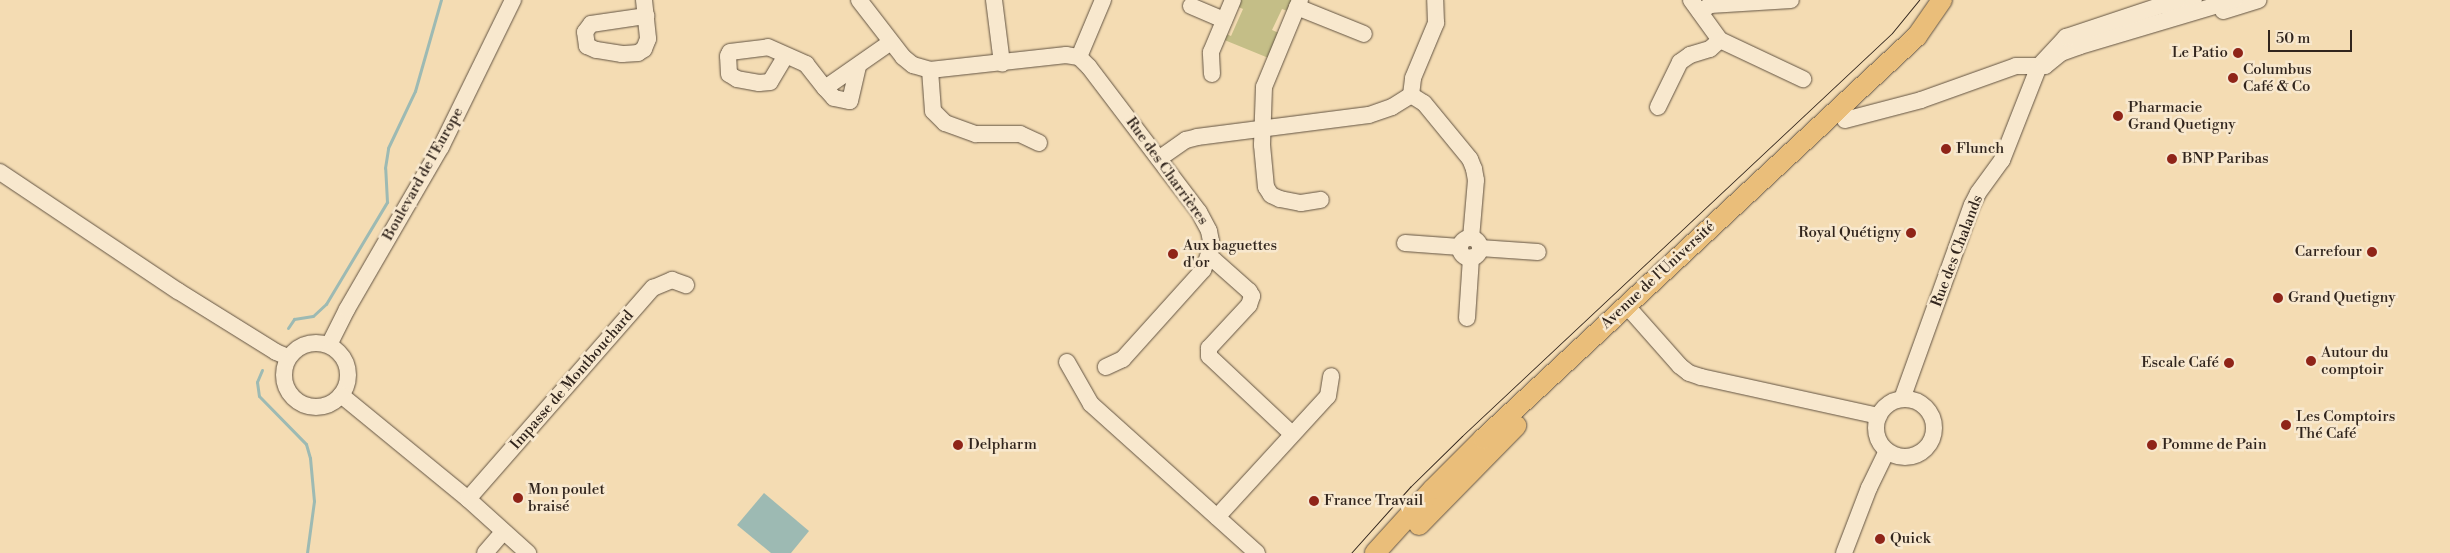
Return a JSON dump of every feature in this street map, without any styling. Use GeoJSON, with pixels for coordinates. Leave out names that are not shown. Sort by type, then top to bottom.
{"type":"FeatureCollection","features":[{"type":"Feature","properties":{"kind":"main road","name":"Avenue de l'Université"},"geometry":{"type":"LineString","coordinates":[[1394,553],[1434,508],[1630,310],[1917,36],[1942,0]]}},
{"type":"Feature","properties":{"kind":"main road","name":"Avenue de l'Université"},"geometry":{"type":"LineString","coordinates":[[1375,553],[1433,489],[1483,439],[1845,120],[1928,40],[1953,0]]}},
{"type":"Feature","properties":{"kind":"street","name":"Boulevard de l'Europe"},"geometry":{"type":"LineString","coordinates":[[329,346],[347,309],[441,147],[513,0]]}},
{"type":"Feature","properties":{"kind":"street"},"geometry":{"type":"LineString","coordinates":[[859,0],[908,61],[930,70],[1066,55],[1079,57],[1103,0]]}},
{"type":"Feature","properties":{"kind":"street"},"geometry":{"type":"LineString","coordinates":[[994,0],[1002,63]]}},
{"type":"Feature","properties":{"kind":"street"},"geometry":{"type":"LineString","coordinates":[[1212,74],[1211,52],[1233,0]]}},
{"type":"Feature","properties":{"kind":"street"},"geometry":{"type":"LineString","coordinates":[[1411,95],[1413,78],[1436,23],[1435,0]]}},
{"type":"Feature","properties":{"kind":"street"},"geometry":{"type":"LineString","coordinates":[[1696,6],[1791,0]]}},
{"type":"Feature","properties":{"kind":"street"},"geometry":{"type":"LineString","coordinates":[[2066,47],[2066,37],[2177,0]]}},
{"type":"Feature","properties":{"kind":"street"},"geometry":{"type":"LineString","coordinates":[[1845,120],[1921,100],[2016,66],[2039,70],[2048,55],[2194,0]]}},
{"type":"Feature","properties":{"kind":"street"},"geometry":{"type":"LineString","coordinates":[[2066,47],[2234,0]]}},
{"type":"Feature","properties":{"kind":"street"},"geometry":{"type":"LineString","coordinates":[[2066,47],[2085,52],[2166,26],[2212,15],[2258,0]]}},
{"type":"Feature","properties":{"kind":"street"},"geometry":{"type":"LineString","coordinates":[[1321,200],[1302,204],[1280,200],[1268,191],[1262,145],[1264,87],[1299,4],[1364,34]]}},
{"type":"Feature","properties":{"kind":"street"},"geometry":{"type":"LineString","coordinates":[[1191,6],[1224,20]]}},
{"type":"Feature","properties":{"kind":"street"},"geometry":{"type":"LineString","coordinates":[[1696,6],[1720,40],[1803,79]]}},
{"type":"Feature","properties":{"kind":"street"},"geometry":{"type":"LineString","coordinates":[[1658,107],[1680,62],[1690,54],[1710,49],[1720,40]]}},
{"type":"Feature","properties":{"kind":"street"},"geometry":{"type":"LineString","coordinates":[[825,88],[891,42]]}},
{"type":"Feature","properties":{"kind":"street"},"geometry":{"type":"LineString","coordinates":[[785,57],[806,64],[834,98],[850,100],[858,66]]}},
{"type":"Feature","properties":{"kind":"street","name":"Rue des Charrières"},"geometry":{"type":"LineString","coordinates":[[1079,57],[1089,67],[1160,158],[1205,222],[1211,241],[1208,258],[1196,279],[1130,352],[1106,367]]}},
{"type":"Feature","properties":{"kind":"street"},"geometry":{"type":"LineString","coordinates":[[930,70],[933,111],[945,122],[960,130],[984,136],[1020,134],[1039,143]]}},
{"type":"Feature","properties":{"kind":"street","name":"Rue des Chalands"},"geometry":{"type":"LineString","coordinates":[[1904,400],[1916,374],[1952,274],[1949,271],[1972,205],[1978,193],[2002,160],[2039,70]]}},
{"type":"Feature","properties":{"kind":"street"},"geometry":{"type":"LineString","coordinates":[[1160,158],[1191,138],[1369,115],[1392,107],[1411,95]]}},
{"type":"Feature","properties":{"kind":"street"},"geometry":{"type":"LineString","coordinates":[[1411,95],[1424,103],[1470,159],[1474,169],[1476,180],[1467,318]]}},
{"type":"Feature","properties":{"kind":"street"},"geometry":{"type":"LineString","coordinates":[[0,172],[178,291],[276,352],[288,357]]}},
{"type":"Feature","properties":{"kind":"street"},"geometry":{"type":"LineString","coordinates":[[1405,243],[1538,252]]}},
{"type":"Feature","properties":{"kind":"street"},"geometry":{"type":"LineString","coordinates":[[1208,258],[1214,260],[1249,290],[1252,296],[1249,305],[1209,348],[1209,356],[1292,434]]}},
{"type":"Feature","properties":{"kind":"street","name":"Impasse de Montbouchard"},"geometry":{"type":"LineString","coordinates":[[468,499],[653,288],[672,280],[686,285]]}},
{"type":"Feature","properties":{"kind":"street"},"geometry":{"type":"LineString","coordinates":[[1630,310],[1680,366],[1700,377],[1879,416]]}},
{"type":"Feature","properties":{"kind":"street"},"geometry":{"type":"LineString","coordinates":[[311,343],[329,346],[340,354],[346,364],[348,380],[342,395],[324,406],[308,406],[298,402],[290,396],[285,387],[283,377],[288,357],[302,345],[311,343]]}},
{"type":"Feature","properties":{"kind":"street"},"geometry":{"type":"LineString","coordinates":[[1067,362],[1091,404],[1257,553]]}},
{"type":"Feature","properties":{"kind":"street"},"geometry":{"type":"LineString","coordinates":[[1217,517],[1328,396],[1331,376]]}},
{"type":"Feature","properties":{"kind":"street"},"geometry":{"type":"LineString","coordinates":[[342,395],[468,499],[528,553]]}},
{"type":"Feature","properties":{"kind":"street"},"geometry":{"type":"LineString","coordinates":[[1904,400],[1925,407],[1931,414],[1934,424],[1932,440],[1921,452],[1913,456],[1895,455],[1887,451],[1877,435],[1879,416],[1883,410],[1904,400]]}},
{"type":"Feature","properties":{"kind":"street"},"geometry":{"type":"LineString","coordinates":[[1844,553],[1887,451]]}},
{"type":"Feature","properties":{"kind":"street"},"geometry":{"type":"LineString","coordinates":[[485,553],[503,532]]}},
{"type":"Feature","properties":{"kind":"shaded area"},"geometry":{"type":"Polygon","coordinates":[[[1238,0],[1296,0],[1291,12],[1282,9],[1272,30],[1281,34],[1271,59],[1222,39],[1224,33],[1231,36],[1243,9],[1236,6],[1238,0]]]}},
{"type":"Feature","properties":{"kind":"water"},"geometry":{"type":"Polygon","coordinates":[[[764,493],[809,531],[791,553],[771,553],[737,525],[764,493]]]}},
{"type":"Feature","properties":{"kind":"waterway"},"geometry":{"type":"LineString","coordinates":[[288,328],[294,319],[313,316],[326,304],[387,202],[385,168],[388,148],[415,91],[441,0]]}},
{"type":"Feature","properties":{"kind":"waterway"},"geometry":{"type":"LineString","coordinates":[[262,370],[257,382],[259,396],[306,444],[310,458],[314,501],[307,553]]}},
{"type":"Feature","properties":{"kind":"tram line"},"geometry":{"type":"LineString","coordinates":[[1351,553],[1410,487],[1462,436],[1892,33],[1919,0]]}},
{"type":"Feature","properties":{"kind":"place","name":"Le Patio"},"geometry":{"type":"Point","coordinates":[2238,53]}},
{"type":"Feature","properties":{"kind":"place","name":"Columbus Café & Co"},"geometry":{"type":"Point","coordinates":[2233,78]}},
{"type":"Feature","properties":{"kind":"place","name":"Pharmacie Grand Quetigny"},"geometry":{"type":"Point","coordinates":[2118,116]}},
{"type":"Feature","properties":{"kind":"place","name":"Flunch"},"geometry":{"type":"Point","coordinates":[1946,149]}},
{"type":"Feature","properties":{"kind":"place","name":"BNP Paribas"},"geometry":{"type":"Point","coordinates":[2172,159]}},
{"type":"Feature","properties":{"kind":"place","name":"Royal Quétigny"},"geometry":{"type":"Point","coordinates":[1911,233]}},
{"type":"Feature","properties":{"kind":"place","name":"Carrefour"},"geometry":{"type":"Point","coordinates":[2372,252]}},
{"type":"Feature","properties":{"kind":"place","name":"Aux baguettes d'or"},"geometry":{"type":"Point","coordinates":[1173,254]}},
{"type":"Feature","properties":{"kind":"place","name":"Grand Quetigny"},"geometry":{"type":"Point","coordinates":[2278,298]}},
{"type":"Feature","properties":{"kind":"place","name":"Autour du comptoir"},"geometry":{"type":"Point","coordinates":[2311,361]}},
{"type":"Feature","properties":{"kind":"place","name":"Escale Café"},"geometry":{"type":"Point","coordinates":[2229,363]}},
{"type":"Feature","properties":{"kind":"place","name":"Les Comptoirs Thé Café"},"geometry":{"type":"Point","coordinates":[2286,425]}},
{"type":"Feature","properties":{"kind":"place","name":"Delpharm"},"geometry":{"type":"Point","coordinates":[958,445]}},
{"type":"Feature","properties":{"kind":"place","name":"Pomme de Pain"},"geometry":{"type":"Point","coordinates":[2152,445]}},
{"type":"Feature","properties":{"kind":"place","name":"Mon poulet braisé"},"geometry":{"type":"Point","coordinates":[518,498]}},
{"type":"Feature","properties":{"kind":"place","name":"France Travail"},"geometry":{"type":"Point","coordinates":[1314,501]}},
{"type":"Feature","properties":{"kind":"place","name":"Quick"},"geometry":{"type":"Point","coordinates":[1880,539]}}]}
